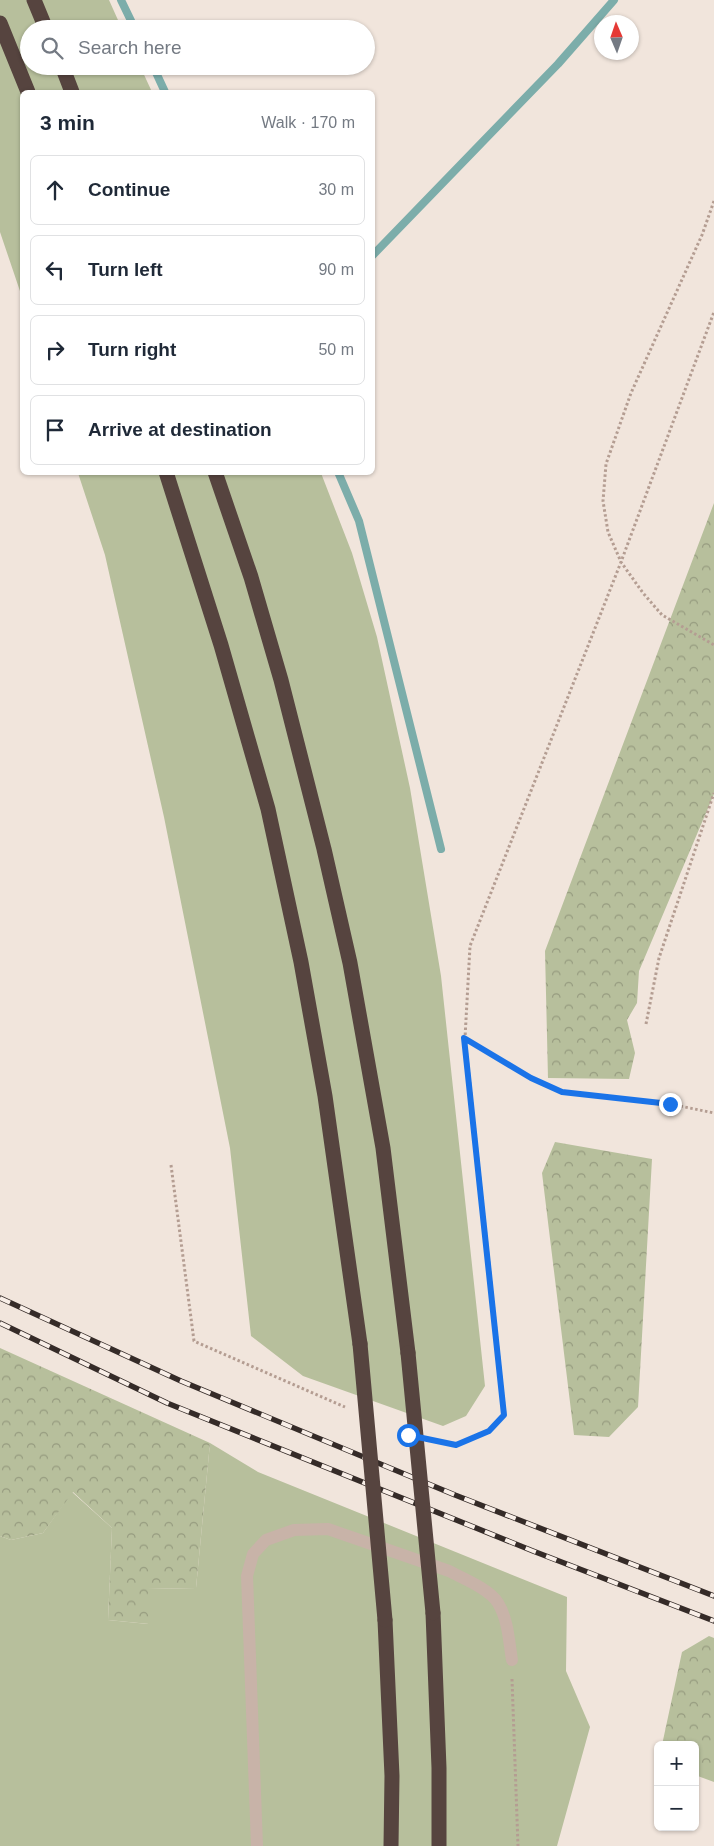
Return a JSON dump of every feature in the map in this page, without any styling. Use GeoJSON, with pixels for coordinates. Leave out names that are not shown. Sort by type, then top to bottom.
{"type":"FeatureCollection","features":[{"type":"Feature","properties":{"kind":"highway"},"geometry":{"type":"LineString","coordinates":[[34,0],[42,20]]}},
{"type":"Feature","properties":{"kind":"highway"},"geometry":{"type":"LineString","coordinates":[[0,23],[20,72]]}},
{"type":"Feature","properties":{"kind":"highway"},"geometry":{"type":"LineString","coordinates":[[21,75],[27,90]]}},
{"type":"Feature","properties":{"kind":"highway"},"geometry":{"type":"LineString","coordinates":[[65,75],[71,90]]}},
{"type":"Feature","properties":{"kind":"highway"},"geometry":{"type":"LineString","coordinates":[[167,475],[221,646],[268,809],[301,962],[325,1096],[360,1344],[385,1620],[392,1776],[391,1846]]}},
{"type":"Feature","properties":{"kind":"highway"},"geometry":{"type":"LineString","coordinates":[[217,475],[251,577],[281,680],[324,849],[350,963],[382,1148],[408,1353],[433,1613],[439,1768],[439,1846]]}},
{"type":"Feature","properties":{"kind":"street"},"geometry":{"type":"LineString","coordinates":[[257,1846],[247,1576],[253,1554],[266,1540],[294,1530],[328,1529],[467,1579],[489,1593],[498,1602],[505,1623],[512,1660]]}},
{"type":"Feature","properties":{"kind":"path"},"geometry":{"type":"LineString","coordinates":[[714,201],[702,235],[631,394],[606,464],[603,501],[608,532],[621,562],[662,615],[714,645]]}},
{"type":"Feature","properties":{"kind":"path"},"geometry":{"type":"LineString","coordinates":[[436,1441],[456,1445],[489,1431],[504,1415],[464,1038],[470,946],[621,562],[714,312]]}},
{"type":"Feature","properties":{"kind":"path"},"geometry":{"type":"LineString","coordinates":[[646,1024],[659,958],[714,793]]}},
{"type":"Feature","properties":{"kind":"path"},"geometry":{"type":"LineString","coordinates":[[464,1038],[531,1078],[562,1092],[670,1104],[714,1113]]}},
{"type":"Feature","properties":{"kind":"path"},"geometry":{"type":"LineString","coordinates":[[172,1165],[194,1341],[346,1408]]}},
{"type":"Feature","properties":{"kind":"path"},"geometry":{"type":"LineString","coordinates":[[512,1660],[518,1846]]}},
{"type":"Feature","properties":{"kind":"green space"},"geometry":{"type":"Polygon","coordinates":[[[0,0],[109,0],[118,20],[20,20],[20,75],[144,75],[151,90],[20,90],[20,291],[0,232],[0,0]]]}},
{"type":"Feature","properties":{"kind":"green space"},"geometry":{"type":"Polygon","coordinates":[[[79,475],[322,475],[352,553],[377,637],[410,788],[441,976],[485,1386],[466,1416],[443,1426],[303,1376],[251,1336],[230,1148],[164,817],[105,555],[79,475]]]}},
{"type":"Feature","properties":{"kind":"green space"},"geometry":{"type":"Polygon","coordinates":[[[714,503],[714,794],[639,971],[637,1003],[627,1020],[635,1053],[629,1079],[548,1078],[545,951],[714,503]]]}},
{"type":"Feature","properties":{"kind":"green space"},"geometry":{"type":"Polygon","coordinates":[[[555,1142],[652,1159],[638,1407],[609,1437],[574,1435],[542,1173],[555,1142]]]}},
{"type":"Feature","properties":{"kind":"green space"},"geometry":{"type":"Polygon","coordinates":[[[0,1348],[210,1443],[196,1588],[148,1589],[149,1624],[108,1620],[112,1528],[73,1492],[43,1533],[11,1540],[0,1536],[0,1348]]]}},
{"type":"Feature","properties":{"kind":"green space"},"geometry":{"type":"Polygon","coordinates":[[[210,1443],[258,1472],[567,1597],[566,1671],[590,1727],[557,1846],[0,1846],[0,1536],[11,1540],[43,1533],[72,1492],[112,1528],[108,1620],[148,1624],[148,1589],[196,1588],[210,1443]]]}},
{"type":"Feature","properties":{"kind":"green space"},"geometry":{"type":"Polygon","coordinates":[[[709,1636],[714,1638],[714,1782],[699,1776],[699,1741],[663,1741],[682,1652],[709,1636]]]}},
{"type":"Feature","properties":{"kind":"waterway"},"geometry":{"type":"LineString","coordinates":[[121,0],[131,20]]}},
{"type":"Feature","properties":{"kind":"waterway"},"geometry":{"type":"LineString","coordinates":[[375,253],[558,64],[614,0]]}},
{"type":"Feature","properties":{"kind":"waterway"},"geometry":{"type":"LineString","coordinates":[[157,75],[164,90]]}},
{"type":"Feature","properties":{"kind":"waterway"},"geometry":{"type":"LineString","coordinates":[[339,475],[359,521],[441,849]]}},
{"type":"Feature","properties":{"kind":"railway"},"geometry":{"type":"LineString","coordinates":[[0,1298],[181,1381],[455,1495],[714,1596]]}},
{"type":"Feature","properties":{"kind":"railway"},"geometry":{"type":"LineString","coordinates":[[0,1323],[167,1403],[533,1551],[714,1621]]}},
{"type":"Feature","properties":{"kind":"route"},"geometry":{"type":"LineString","coordinates":[[408,1435],[456,1445],[489,1431],[504,1415],[464,1038],[531,1078],[562,1092],[670,1104]]}}]}
